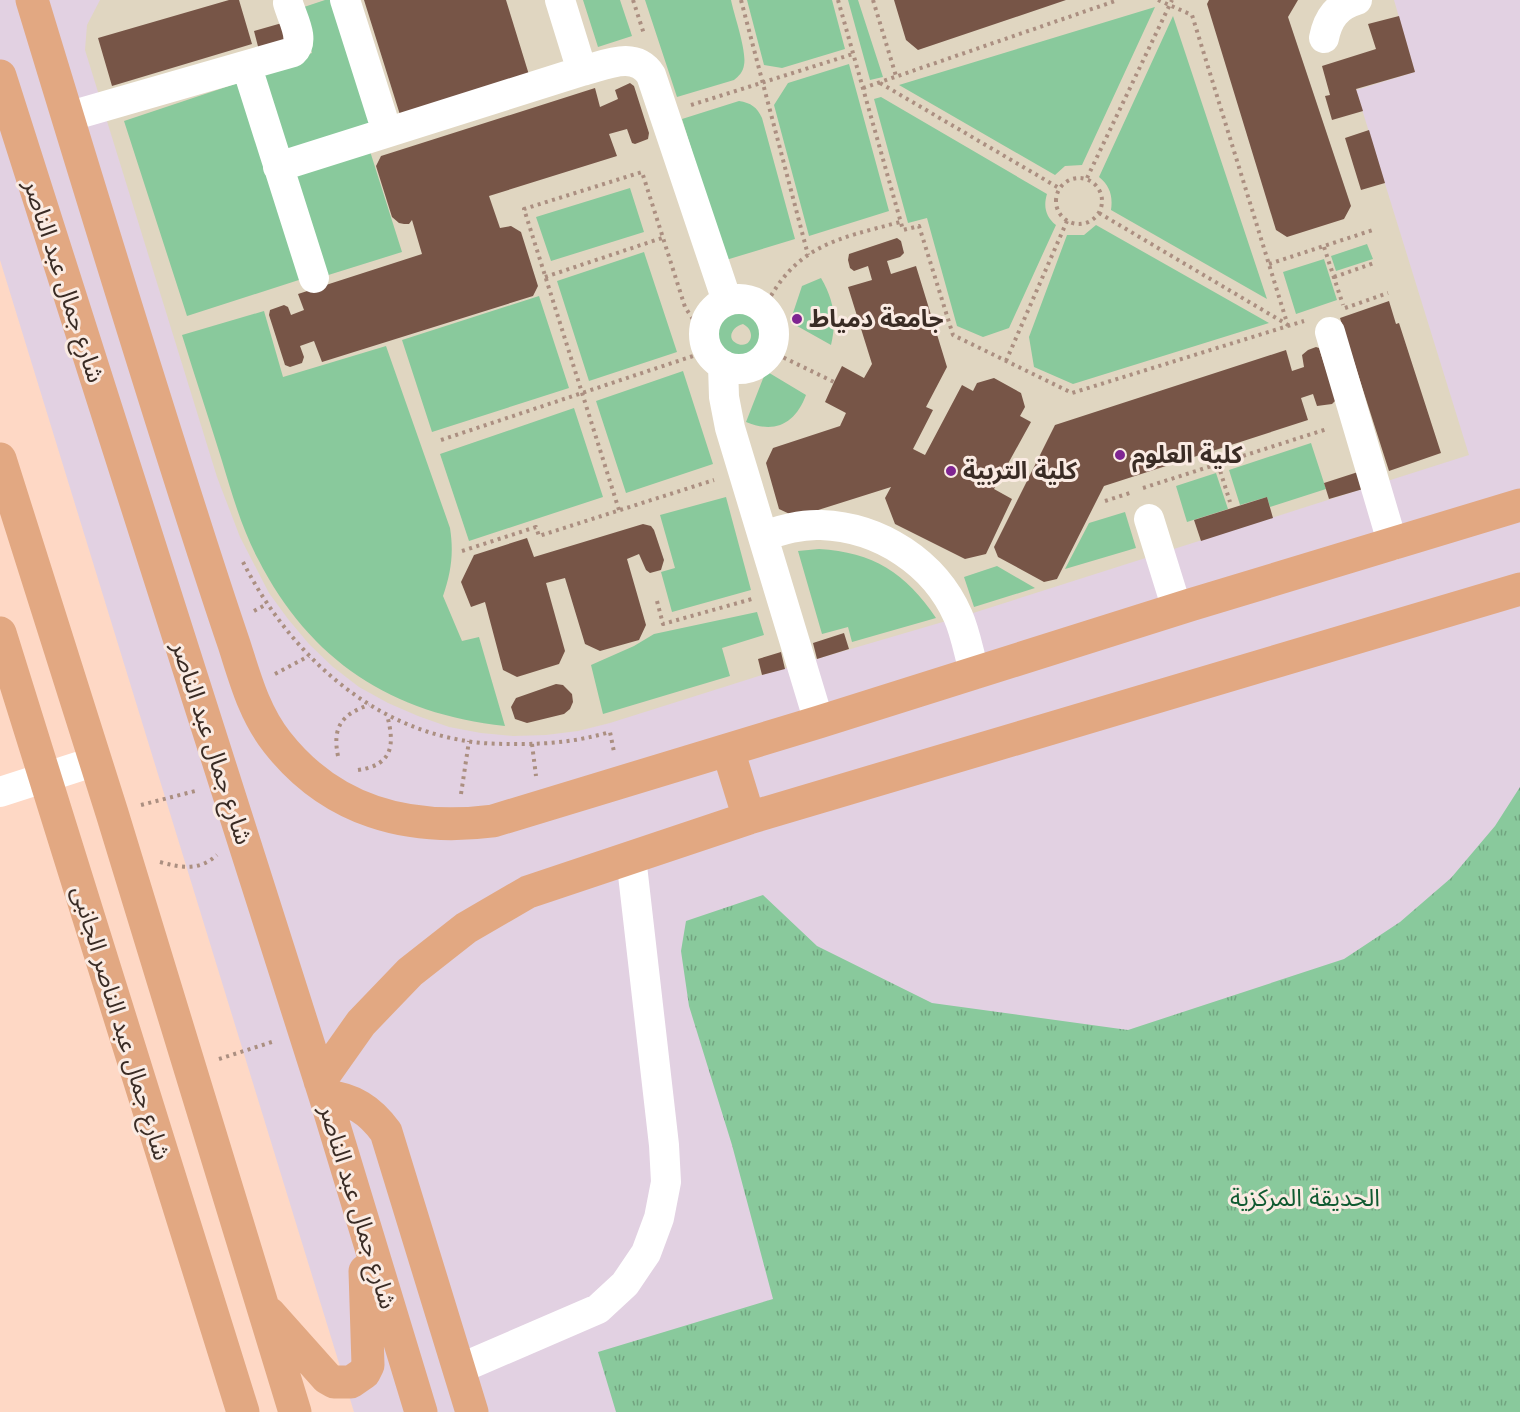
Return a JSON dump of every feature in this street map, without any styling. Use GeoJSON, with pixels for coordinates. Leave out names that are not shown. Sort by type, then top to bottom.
{"type":"FeatureCollection","features":[{"type":"Feature","properties":{"kind":"main road"},"geometry":{"type":"LineString","coordinates":[[40,10],[67,117],[245,679],[262,720],[277,742],[312,777],[346,800],[373,812],[403,821],[433,825],[463,825],[493,821],[613,764],[728,750],[1177,609],[1520,505]]}},
{"type":"Feature","properties":{"kind":"main road","name":"شارع جمال عبد الناصر"},"geometry":{"type":"LineString","coordinates":[[0,76],[305,1032],[421,1412]]}},
{"type":"Feature","properties":{"kind":"main road"},"geometry":{"type":"LineString","coordinates":[[17,132],[67,117]]}},
{"type":"Feature","properties":{"kind":"main road"},"geometry":{"type":"LineString","coordinates":[[0,459],[96,761],[295,1412]]}},
{"type":"Feature","properties":{"kind":"main road"},"geometry":{"type":"LineString","coordinates":[[472,1412],[386,1132],[365,1109],[322,1089],[339,1051],[369,1014],[437,948],[496,909],[528,892],[631,857],[749,818],[1520,589]]}},
{"type":"Feature","properties":{"kind":"main road","name":"شارع جمال عبد الناصر الجانبى"},"geometry":{"type":"LineString","coordinates":[[0,633],[243,1412]]}},
{"type":"Feature","properties":{"kind":"main road"},"geometry":{"type":"LineString","coordinates":[[728,750],[749,818]]}},
{"type":"Feature","properties":{"kind":"main road"},"geometry":{"type":"LineString","coordinates":[[262,1305],[327,1378],[342,1383],[358,1378],[364,1373],[369,1357],[363,1224]]}},
{"type":"Feature","properties":{"kind":"street"},"geometry":{"type":"LineString","coordinates":[[345,0],[387,132]]}},
{"type":"Feature","properties":{"kind":"street"},"geometry":{"type":"LineString","coordinates":[[561,0],[582,71]]}},
{"type":"Feature","properties":{"kind":"street"},"geometry":{"type":"LineString","coordinates":[[1324,38],[1330,19],[1336,11],[1352,1]]}},
{"type":"Feature","properties":{"kind":"street"},"geometry":{"type":"LineString","coordinates":[[67,117],[293,52],[298,47],[299,36],[282,4]]}},
{"type":"Feature","properties":{"kind":"street"},"geometry":{"type":"LineString","coordinates":[[278,167],[582,71],[622,60],[631,60],[646,68],[651,75],[727,301]]}},
{"type":"Feature","properties":{"kind":"street"},"geometry":{"type":"LineString","coordinates":[[247,67],[314,278]]}},
{"type":"Feature","properties":{"kind":"street"},"geometry":{"type":"LineString","coordinates":[[712,350],[732,369],[752,368],[761,363],[770,351],[775,337],[771,317],[764,309],[747,300],[737,299],[727,301],[711,313],[706,322],[712,350],[727,412],[743,470],[819,722]]}},
{"type":"Feature","properties":{"kind":"street"},"geometry":{"type":"LineString","coordinates":[[1318,326],[1356,420],[1392,545]]}},
{"type":"Feature","properties":{"kind":"street"},"geometry":{"type":"LineString","coordinates":[[1149,519],[1177,609]]}},
{"type":"Feature","properties":{"kind":"street"},"geometry":{"type":"LineString","coordinates":[[763,536],[791,528],[820,525],[849,528],[868,534],[903,551],[926,569],[945,592],[959,617],[975,674]]}},
{"type":"Feature","properties":{"kind":"street"},"geometry":{"type":"LineString","coordinates":[[0,792],[96,761]]}},
{"type":"Feature","properties":{"kind":"street"},"geometry":{"type":"LineString","coordinates":[[459,1370],[598,1309],[625,1284],[646,1253],[659,1218],[666,1182],[664,1144],[631,857]]}},
{"type":"Feature","properties":{"kind":"path"},"geometry":{"type":"LineString","coordinates":[[741,0],[808,255]]}},
{"type":"Feature","properties":{"kind":"path"},"geometry":{"type":"LineString","coordinates":[[838,0],[900,222],[903,230],[919,226],[953,335],[1072,393],[1288,326],[1318,326]]}},
{"type":"Feature","properties":{"kind":"path"},"geometry":{"type":"LineString","coordinates":[[873,0],[896,76]]}},
{"type":"Feature","properties":{"kind":"path"},"geometry":{"type":"LineString","coordinates":[[863,88],[1118,0]]}},
{"type":"Feature","properties":{"kind":"path"},"geometry":{"type":"LineString","coordinates":[[1158,0],[1192,15],[1288,326]]}},
{"type":"Feature","properties":{"kind":"path"},"geometry":{"type":"LineString","coordinates":[[1087,178],[1172,0]]}},
{"type":"Feature","properties":{"kind":"path"},"geometry":{"type":"LineString","coordinates":[[665,114],[853,54]]}},
{"type":"Feature","properties":{"kind":"path"},"geometry":{"type":"LineString","coordinates":[[879,82],[1059,188]]}},
{"type":"Feature","properties":{"kind":"path"},"geometry":{"type":"LineString","coordinates":[[441,440],[582,393],[712,350],[685,307],[642,172],[524,209],[545,276],[582,393],[619,510]]}},
{"type":"Feature","properties":{"kind":"path"},"geometry":{"type":"LineString","coordinates":[[1076,177],[1087,178],[1101,193],[1100,213],[1085,224],[1075,224],[1066,220],[1056,206],[1056,197],[1059,188],[1066,181],[1076,177]]}},
{"type":"Feature","properties":{"kind":"path"},"geometry":{"type":"LineString","coordinates":[[1100,213],[1288,326]]}},
{"type":"Feature","properties":{"kind":"path"},"geometry":{"type":"LineString","coordinates":[[1006,361],[1066,220]]}},
{"type":"Feature","properties":{"kind":"path"},"geometry":{"type":"LineString","coordinates":[[764,309],[782,279],[808,255],[842,238],[900,222]]}},
{"type":"Feature","properties":{"kind":"path"},"geometry":{"type":"LineString","coordinates":[[1269,264],[1373,230]]}},
{"type":"Feature","properties":{"kind":"path"},"geometry":{"type":"LineString","coordinates":[[545,276],[662,238]]}},
{"type":"Feature","properties":{"kind":"path"},"geometry":{"type":"LineString","coordinates":[[1324,246],[1344,309],[1388,293]]}},
{"type":"Feature","properties":{"kind":"path"},"geometry":{"type":"LineString","coordinates":[[1334,277],[1374,263]]}},
{"type":"Feature","properties":{"kind":"path"},"geometry":{"type":"LineString","coordinates":[[770,351],[834,382]]}},
{"type":"Feature","properties":{"kind":"path"},"geometry":{"type":"LineString","coordinates":[[1105,501],[1356,420]]}},
{"type":"Feature","properties":{"kind":"path"},"geometry":{"type":"LineString","coordinates":[[1218,464],[1230,502]]}},
{"type":"Feature","properties":{"kind":"path"},"geometry":{"type":"LineString","coordinates":[[462,551],[536,526],[539,536],[743,470]]}},
{"type":"Feature","properties":{"kind":"path"},"geometry":{"type":"LineString","coordinates":[[242,560],[273,614],[309,656],[369,705],[430,732],[492,744],[565,743],[610,732],[613,764]]}},
{"type":"Feature","properties":{"kind":"path"},"geometry":{"type":"LineString","coordinates":[[657,601],[663,624],[780,592]]}},
{"type":"Feature","properties":{"kind":"path"},"geometry":{"type":"LineString","coordinates":[[267,679],[309,656]]}},
{"type":"Feature","properties":{"kind":"path"},"geometry":{"type":"LineString","coordinates":[[338,757],[335,741],[337,728],[354,710],[369,705]]}},
{"type":"Feature","properties":{"kind":"path"},"geometry":{"type":"LineString","coordinates":[[358,770],[377,765],[386,758],[392,739],[387,714]]}},
{"type":"Feature","properties":{"kind":"path"},"geometry":{"type":"LineString","coordinates":[[460,797],[469,741]]}},
{"type":"Feature","properties":{"kind":"path"},"geometry":{"type":"LineString","coordinates":[[532,744],[537,784]]}},
{"type":"Feature","properties":{"kind":"path"},"geometry":{"type":"LineString","coordinates":[[331,752],[344,761]]}},
{"type":"Feature","properties":{"kind":"path"},"geometry":{"type":"LineString","coordinates":[[350,765],[366,774]]}},
{"type":"Feature","properties":{"kind":"path"},"geometry":{"type":"LineString","coordinates":[[112,813],[225,783]]}},
{"type":"Feature","properties":{"kind":"path"},"geometry":{"type":"LineString","coordinates":[[452,796],[467,797]]}},
{"type":"Feature","properties":{"kind":"path"},"geometry":{"type":"LineString","coordinates":[[124,853],[172,866],[199,867],[218,854],[239,828]]}},
{"type":"Feature","properties":{"kind":"path"},"geometry":{"type":"LineString","coordinates":[[190,1068],[305,1032]]}},
{"type":"Feature","properties":{"kind":"shaded area"},"geometry":{"type":"Polygon","coordinates":[[[0,0],[1520,0],[1520,1412],[354,1412],[0,260],[0,0]]]}},
{"type":"Feature","properties":{"kind":"shaded area","name":"جامعة دمياط"},"geometry":{"type":"Polygon","coordinates":[[[100,0],[1394,0],[1415,72],[1356,90],[1469,455],[970,614],[762,675],[610,723],[578,731],[513,736],[449,727],[388,703],[359,687],[333,667],[309,644],[269,593],[240,537],[217,477],[85,50],[87,25],[100,0]]]}},
{"type":"Feature","properties":{"kind":"green space"},"geometry":{"type":"Polygon","coordinates":[[[325,0],[337,0],[378,125],[286,156],[259,71],[312,53],[298,9],[325,0]]]}},
{"type":"Feature","properties":{"kind":"green space"},"geometry":{"type":"Polygon","coordinates":[[[583,0],[620,0],[632,36],[598,47],[583,0]]]}},
{"type":"Feature","properties":{"kind":"green space"},"geometry":{"type":"Polygon","coordinates":[[[645,0],[731,0],[744,51],[743,70],[734,80],[677,97],[645,0]]]}},
{"type":"Feature","properties":{"kind":"green space"},"geometry":{"type":"Polygon","coordinates":[[[747,0],[832,0],[845,49],[782,68],[764,65],[747,0]]]}},
{"type":"Feature","properties":{"kind":"green space"},"geometry":{"type":"Polygon","coordinates":[[[848,0],[858,0],[883,77],[870,80],[848,0]]]}},
{"type":"Feature","properties":{"kind":"green space"},"geometry":{"type":"Polygon","coordinates":[[[1155,7],[1082,165],[1065,166],[1055,175],[899,85],[1155,7]]]}},
{"type":"Feature","properties":{"kind":"green space"},"geometry":{"type":"Polygon","coordinates":[[[1173,16],[1267,299],[1111,210],[1110,192],[1099,177],[1173,16]]]}},
{"type":"Feature","properties":{"kind":"green space"},"geometry":{"type":"Polygon","coordinates":[[[849,64],[889,211],[809,236],[774,105],[788,83],[849,64]]]}},
{"type":"Feature","properties":{"kind":"green space"},"geometry":{"type":"Polygon","coordinates":[[[241,82],[305,278],[187,316],[124,121],[241,82]]]}},
{"type":"Feature","properties":{"kind":"green space"},"geometry":{"type":"Polygon","coordinates":[[[881,97],[1047,194],[1046,211],[1056,225],[1009,328],[983,337],[957,326],[927,218],[908,223],[874,99],[881,97]]]}},
{"type":"Feature","properties":{"kind":"green space"},"geometry":{"type":"Polygon","coordinates":[[[739,101],[753,106],[762,118],[795,239],[726,260],[682,119],[739,101]]]}},
{"type":"Feature","properties":{"kind":"green space"},"geometry":{"type":"Polygon","coordinates":[[[369,148],[402,252],[322,277],[290,173],[369,148]]]}},
{"type":"Feature","properties":{"kind":"green space"},"geometry":{"type":"Polygon","coordinates":[[[630,188],[644,232],[551,261],[536,217],[630,188]]]}},
{"type":"Feature","properties":{"kind":"green space"},"geometry":{"type":"Polygon","coordinates":[[[1096,225],[1269,323],[1073,384],[1034,367],[1029,337],[1067,235],[1084,235],[1096,225]]]}},
{"type":"Feature","properties":{"kind":"green space"},"geometry":{"type":"Polygon","coordinates":[[[1367,244],[1373,259],[1336,271],[1331,256],[1367,244]]]}},
{"type":"Feature","properties":{"kind":"green space"},"geometry":{"type":"Polygon","coordinates":[[[644,252],[677,352],[589,381],[557,281],[644,252]]]}},
{"type":"Feature","properties":{"kind":"green space"},"geometry":{"type":"Polygon","coordinates":[[[1324,259],[1337,300],[1296,314],[1283,272],[1324,259]]]}},
{"type":"Feature","properties":{"kind":"green space"},"geometry":{"type":"Polygon","coordinates":[[[821,278],[829,294],[833,310],[834,327],[831,345],[790,322],[802,286],[821,278]]]}},
{"type":"Feature","properties":{"kind":"green space"},"geometry":{"type":"Polygon","coordinates":[[[539,296],[569,388],[432,432],[402,340],[539,296]]]}},
{"type":"Feature","properties":{"kind":"green space"},"geometry":{"type":"Polygon","coordinates":[[[264,311],[283,377],[386,346],[450,528],[451,563],[443,596],[462,641],[479,637],[505,726],[464,720],[426,709],[391,695],[359,676],[329,654],[303,626],[279,595],[258,559],[238,511],[182,335],[264,311]]]}},
{"type":"Feature","properties":{"kind":"green space"},"geometry":{"type":"Polygon","coordinates":[[[736,311],[752,314],[760,321],[763,331],[761,342],[755,351],[746,356],[735,357],[724,349],[718,338],[722,322],[736,311]],[[743,324],[734,330],[731,336],[734,342],[743,345],[749,342],[751,335],[743,324]]]}},
{"type":"Feature","properties":{"kind":"green space"},"geometry":{"type":"Polygon","coordinates":[[[683,371],[713,464],[626,493],[596,401],[683,371]]]}},
{"type":"Feature","properties":{"kind":"green space"},"geometry":{"type":"Polygon","coordinates":[[[766,371],[806,395],[790,419],[783,424],[766,427],[746,422],[766,371]]]}},
{"type":"Feature","properties":{"kind":"green space"},"geometry":{"type":"Polygon","coordinates":[[[574,408],[603,497],[469,541],[440,454],[574,408]]]}},
{"type":"Feature","properties":{"kind":"green space"},"geometry":{"type":"Polygon","coordinates":[[[1311,443],[1326,489],[1270,507],[1267,497],[1240,505],[1229,470],[1311,443]]]}},
{"type":"Feature","properties":{"kind":"green space"},"geometry":{"type":"Polygon","coordinates":[[[1216,473],[1228,509],[1187,522],[1176,486],[1216,473]]]}},
{"type":"Feature","properties":{"kind":"green space"},"geometry":{"type":"Polygon","coordinates":[[[726,497],[751,590],[672,612],[661,572],[675,568],[660,515],[726,497]]]}},
{"type":"Feature","properties":{"kind":"green space"},"geometry":{"type":"Polygon","coordinates":[[[1125,512],[1136,548],[1065,569],[1089,523],[1125,512]]]}},
{"type":"Feature","properties":{"kind":"green space"},"geometry":{"type":"Polygon","coordinates":[[[819,549],[856,555],[886,568],[913,589],[936,618],[852,642],[848,627],[822,634],[798,551],[819,549]]]}},
{"type":"Feature","properties":{"kind":"green space"},"geometry":{"type":"Polygon","coordinates":[[[997,566],[1035,588],[974,607],[964,577],[997,566]]]}},
{"type":"Feature","properties":{"kind":"green space"},"geometry":{"type":"Polygon","coordinates":[[[757,612],[764,635],[722,648],[730,676],[603,714],[591,665],[634,646],[654,634],[757,612]]]}},
{"type":"Feature","properties":{"kind":"green space","name":"الحديقة المركزية"},"geometry":{"type":"Polygon","coordinates":[[[1520,787],[1520,1412],[616,1412],[598,1352],[773,1299],[732,1145],[689,1006],[681,951],[686,921],[763,895],[817,946],[932,1003],[1128,1030],[1344,959],[1400,922],[1451,878],[1495,826],[1520,787]]]}},
{"type":"Feature","properties":{"kind":"building"},"geometry":{"type":"Polygon","coordinates":[[[229,0],[239,0],[252,44],[112,86],[98,38],[229,0]]]}},
{"type":"Feature","properties":{"kind":"building"},"geometry":{"type":"Polygon","coordinates":[[[364,0],[506,0],[530,78],[401,118],[364,0]]]}},
{"type":"Feature","properties":{"kind":"building"},"geometry":{"type":"Polygon","coordinates":[[[894,0],[1066,0],[918,50],[906,40],[894,0]]]}},
{"type":"Feature","properties":{"kind":"building"},"geometry":{"type":"Polygon","coordinates":[[[1209,0],[1298,0],[1288,17],[1351,206],[1344,219],[1287,237],[1276,230],[1207,4],[1209,0]]]}},
{"type":"Feature","properties":{"kind":"building"},"geometry":{"type":"Polygon","coordinates":[[[1399,16],[1415,72],[1356,89],[1363,111],[1332,120],[1325,96],[1330,95],[1322,66],[1376,49],[1368,24],[1399,16]]]}},
{"type":"Feature","properties":{"kind":"building"},"geometry":{"type":"Polygon","coordinates":[[[282,23],[289,50],[261,58],[254,31],[282,23]]]}},
{"type":"Feature","properties":{"kind":"building"},"geometry":{"type":"Polygon","coordinates":[[[630,83],[634,86],[649,133],[648,139],[632,143],[627,129],[609,134],[617,156],[489,196],[500,228],[511,226],[521,232],[538,286],[533,296],[322,362],[314,341],[300,346],[304,357],[302,363],[290,367],[285,365],[269,315],[270,310],[284,305],[288,307],[291,315],[304,310],[298,294],[422,254],[412,220],[409,224],[404,224],[392,217],[376,166],[381,156],[595,88],[600,107],[618,99],[615,90],[630,83]]]}},
{"type":"Feature","properties":{"kind":"building"},"geometry":{"type":"Polygon","coordinates":[[[1369,130],[1385,183],[1361,190],[1345,138],[1369,130]]]}},
{"type":"Feature","properties":{"kind":"building"},"geometry":{"type":"Polygon","coordinates":[[[897,238],[901,241],[904,253],[900,257],[887,261],[891,274],[916,266],[947,367],[926,407],[933,410],[913,449],[925,455],[962,385],[973,391],[977,383],[994,378],[1021,393],[1025,407],[1020,416],[1031,422],[994,489],[1012,499],[986,554],[965,559],[895,524],[885,498],[891,487],[796,517],[779,509],[766,463],[773,448],[840,426],[846,413],[825,402],[842,366],[864,378],[872,364],[848,287],[872,280],[868,266],[854,271],[850,268],[849,254],[897,238]]]}},
{"type":"Feature","properties":{"kind":"building"},"geometry":{"type":"Polygon","coordinates":[[[1389,301],[1396,324],[1399,323],[1441,453],[1389,471],[1340,318],[1389,301]]]}},
{"type":"Feature","properties":{"kind":"building","name":"كلية العلوم"},"geometry":{"type":"Polygon","coordinates":[[[1316,347],[1319,348],[1336,400],[1332,404],[1317,406],[1313,394],[1301,398],[1308,420],[1104,486],[1057,579],[1044,582],[998,557],[994,547],[1055,425],[1286,350],[1292,371],[1304,367],[1302,355],[1316,347]]]}},
{"type":"Feature","properties":{"kind":"building"},"geometry":{"type":"Polygon","coordinates":[[[1358,472],[1363,489],[1329,499],[1324,483],[1358,472]]]}},
{"type":"Feature","properties":{"kind":"building"},"geometry":{"type":"Polygon","coordinates":[[[1267,497],[1273,518],[1201,541],[1194,520],[1267,497]]]}},
{"type":"Feature","properties":{"kind":"building"},"geometry":{"type":"Polygon","coordinates":[[[643,524],[651,526],[654,530],[664,560],[661,570],[650,573],[646,570],[639,554],[627,559],[646,625],[639,640],[600,651],[585,644],[565,578],[546,583],[565,651],[559,664],[517,677],[503,670],[485,602],[471,607],[461,582],[474,555],[527,538],[534,557],[643,524]]]}},
{"type":"Feature","properties":{"kind":"building"},"geometry":{"type":"Polygon","coordinates":[[[844,633],[849,649],[817,659],[813,643],[844,633]]]}},
{"type":"Feature","properties":{"kind":"building"},"geometry":{"type":"Polygon","coordinates":[[[781,652],[785,669],[762,675],[758,659],[781,652]]]}},
{"type":"Feature","properties":{"kind":"building"},"geometry":{"type":"Polygon","coordinates":[[[556,684],[563,685],[572,694],[573,702],[570,709],[564,714],[527,723],[515,719],[511,707],[516,698],[556,684]]]}},
{"type":"Feature","properties":{"kind":"place","name":"جامعة دمياط"},"geometry":{"type":"Point","coordinates":[797,319]}},
{"type":"Feature","properties":{"kind":"place","name":"كلية العلوم"},"geometry":{"type":"Point","coordinates":[1120,455]}},
{"type":"Feature","properties":{"kind":"place","name":"كلية التربية"},"geometry":{"type":"Point","coordinates":[951,471]}}]}
